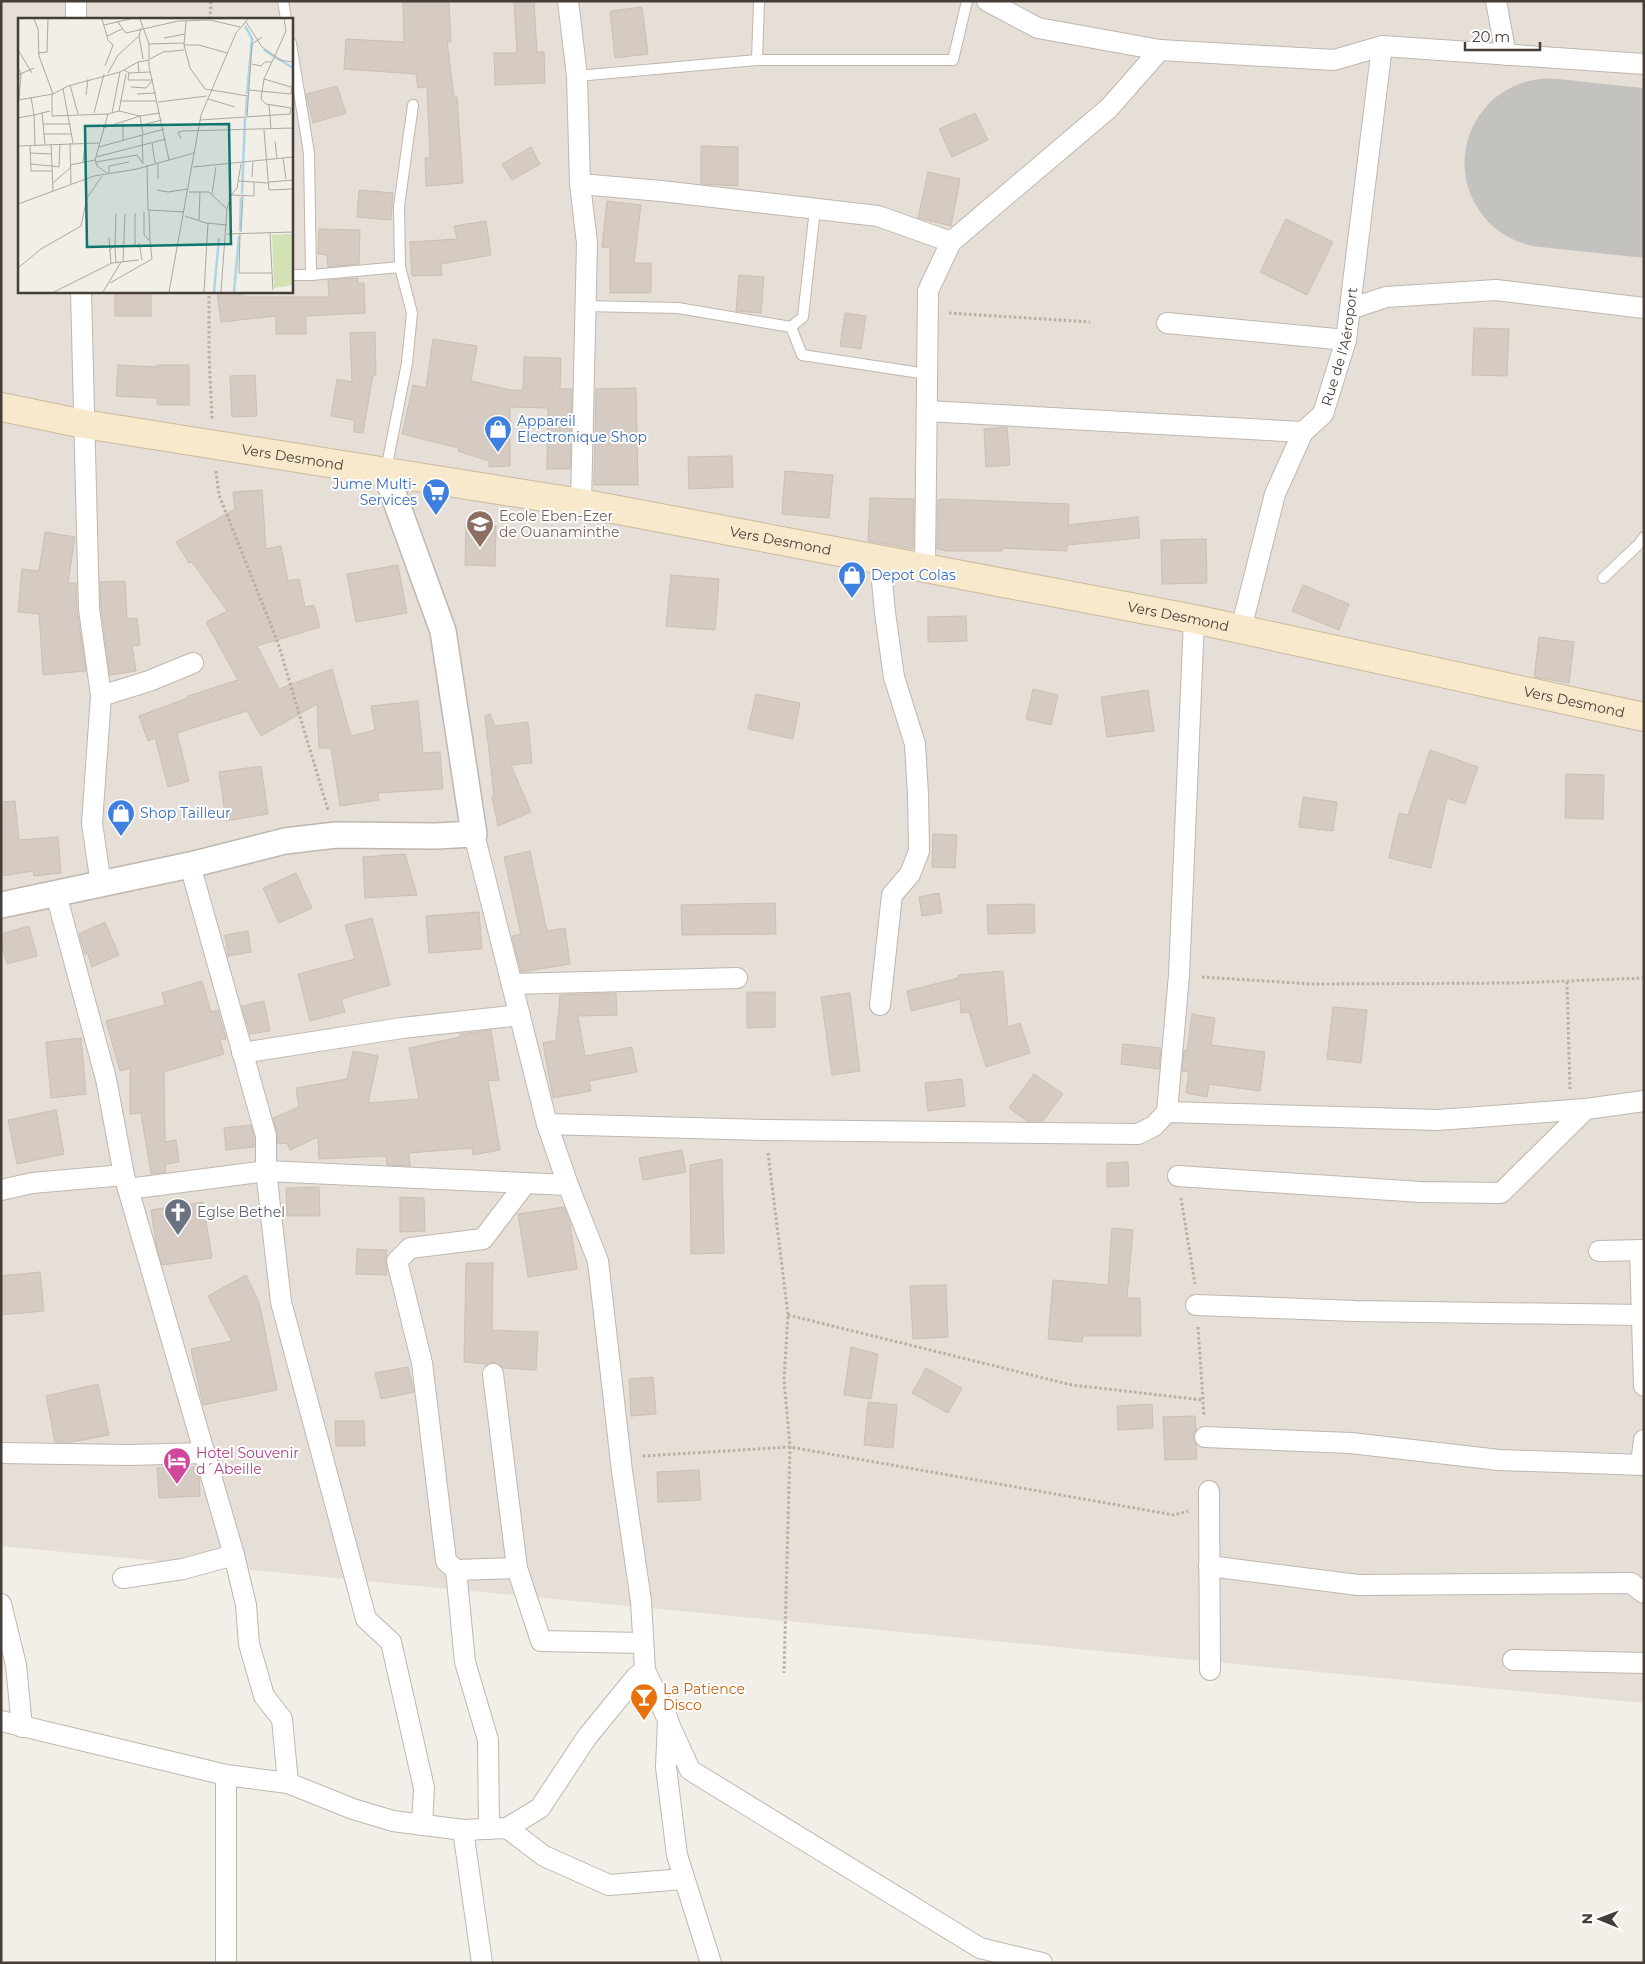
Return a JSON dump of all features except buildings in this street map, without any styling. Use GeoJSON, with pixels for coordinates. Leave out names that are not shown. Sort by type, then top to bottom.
{"type":"FeatureCollection","features":[{"type":"Feature","properties":{"kind":"main road","name":"Vers Desmond"},"geometry":{"type":"LineString","coordinates":[[1,407],[84,424],[214,443],[581,503],[880,559],[1194,619],[1644,717]]}},
{"type":"Feature","properties":{"kind":"street"},"geometry":{"type":"LineString","coordinates":[[76,1],[76,18]]}},
{"type":"Feature","properties":{"kind":"street"},"geometry":{"type":"LineString","coordinates":[[568,1],[577,76],[580,184],[587,243],[581,503]]}},
{"type":"Feature","properties":{"kind":"street"},"geometry":{"type":"LineString","coordinates":[[987,1],[1038,28],[1160,50],[1334,60],[1382,46],[1644,64]]}},
{"type":"Feature","properties":{"kind":"street"},"geometry":{"type":"LineString","coordinates":[[1496,1],[1506,54]]}},
{"type":"Feature","properties":{"kind":"street","name":"Rue de l'Aéroport"},"geometry":{"type":"LineString","coordinates":[[1241,629],[1275,494],[1303,432],[1323,414],[1346,340],[1382,46]]}},
{"type":"Feature","properties":{"kind":"street"},"geometry":{"type":"LineString","coordinates":[[925,568],[928,290],[951,242],[1109,108],[1160,50]]}},
{"type":"Feature","properties":{"kind":"street"},"geometry":{"type":"LineString","coordinates":[[580,184],[661,191],[878,216],[951,242]]}},
{"type":"Feature","properties":{"kind":"street"},"geometry":{"type":"LineString","coordinates":[[1350,309],[1386,297],[1496,290],[1644,308]]}},
{"type":"Feature","properties":{"kind":"street"},"geometry":{"type":"LineString","coordinates":[[81,292],[89,609],[101,696],[92,823],[101,885]]}},
{"type":"Feature","properties":{"kind":"street"},"geometry":{"type":"LineString","coordinates":[[1167,323],[1346,340]]}},
{"type":"Feature","properties":{"kind":"street"},"geometry":{"type":"LineString","coordinates":[[927,411],[1303,432]]}},
{"type":"Feature","properties":{"kind":"street"},"geometry":{"type":"LineString","coordinates":[[385,471],[443,631],[474,834],[547,1124],[568,1186],[598,1261],[620,1457],[641,1601],[645,1670],[690,1770],[980,1948],[1042,1963]]}},
{"type":"Feature","properties":{"kind":"street"},"geometry":{"type":"LineString","coordinates":[[880,559],[894,676],[915,744],[919,841],[919,851],[910,874],[892,895],[880,1005]]}},
{"type":"Feature","properties":{"kind":"street"},"geometry":{"type":"LineString","coordinates":[[547,1124],[766,1130],[1138,1134],[1154,1126],[1167,1112],[1178,975],[1194,619]]}},
{"type":"Feature","properties":{"kind":"street"},"geometry":{"type":"LineString","coordinates":[[101,696],[149,681],[193,663]]}},
{"type":"Feature","properties":{"kind":"street"},"geometry":{"type":"LineString","coordinates":[[1,905],[190,865],[285,841],[336,835],[436,836],[474,834]]}},
{"type":"Feature","properties":{"kind":"street"},"geometry":{"type":"LineString","coordinates":[[190,865],[266,1136],[266,1171],[281,1302],[366,1619],[391,1642],[424,1788],[422,1825]]}},
{"type":"Feature","properties":{"kind":"street"},"geometry":{"type":"LineString","coordinates":[[56,894],[106,1079],[126,1182],[234,1555],[246,1606],[249,1644],[264,1696],[282,1719],[288,1783]]}},
{"type":"Feature","properties":{"kind":"street"},"geometry":{"type":"LineString","coordinates":[[512,984],[737,978]]}},
{"type":"Feature","properties":{"kind":"street"},"geometry":{"type":"LineString","coordinates":[[242,1053],[402,1028],[520,1015]]}},
{"type":"Feature","properties":{"kind":"street"},"geometry":{"type":"LineString","coordinates":[[1167,1112],[1438,1120],[1578,1110],[1644,1101]]}},
{"type":"Feature","properties":{"kind":"street"},"geometry":{"type":"LineString","coordinates":[[1178,1176],[1421,1192],[1501,1193],[1578,1110]]}},
{"type":"Feature","properties":{"kind":"street"},"geometry":{"type":"LineString","coordinates":[[1,1190],[32,1183],[126,1182],[266,1171],[568,1186]]}},
{"type":"Feature","properties":{"kind":"street"},"geometry":{"type":"LineString","coordinates":[[498,1829],[488,1740],[466,1662],[456,1570],[446,1560],[422,1363],[397,1261],[410,1248],[483,1239],[524,1184]]}},
{"type":"Feature","properties":{"kind":"street"},"geometry":{"type":"LineString","coordinates":[[1599,1251],[1642,1250],[1644,1386]]}},
{"type":"Feature","properties":{"kind":"street"},"geometry":{"type":"LineString","coordinates":[[1196,1305],[1355,1311],[1642,1315]]}},
{"type":"Feature","properties":{"kind":"street"},"geometry":{"type":"LineString","coordinates":[[493,1374],[517,1568],[542,1641],[643,1643]]}},
{"type":"Feature","properties":{"kind":"street"},"geometry":{"type":"LineString","coordinates":[[1205,1437],[1351,1443],[1498,1460],[1643,1464],[1644,1440]]}},
{"type":"Feature","properties":{"kind":"street"},"geometry":{"type":"LineString","coordinates":[[1,1453],[129,1455],[205,1453]]}},
{"type":"Feature","properties":{"kind":"street"},"geometry":{"type":"LineString","coordinates":[[1208,1491],[1210,1670]]}},
{"type":"Feature","properties":{"kind":"street"},"geometry":{"type":"LineString","coordinates":[[123,1578],[183,1569],[234,1555]]}},
{"type":"Feature","properties":{"kind":"street"},"geometry":{"type":"LineString","coordinates":[[1209,1566],[1358,1585],[1639,1586]]}},
{"type":"Feature","properties":{"kind":"street"},"geometry":{"type":"LineString","coordinates":[[456,1570],[517,1568]]}},
{"type":"Feature","properties":{"kind":"street"},"geometry":{"type":"LineString","coordinates":[[1,1604],[16,1665],[22,1727]]}},
{"type":"Feature","properties":{"kind":"street"},"geometry":{"type":"LineString","coordinates":[[1512,1660],[1644,1663]]}},
{"type":"Feature","properties":{"kind":"street"},"geometry":{"type":"LineString","coordinates":[[1,1721],[226,1775],[288,1783],[353,1809],[393,1821],[463,1830],[498,1829],[540,1808],[587,1737],[636,1677],[645,1670]]}},
{"type":"Feature","properties":{"kind":"street"},"geometry":{"type":"LineString","coordinates":[[668,1720],[666,1767],[677,1856],[711,1963]]}},
{"type":"Feature","properties":{"kind":"street"},"geometry":{"type":"LineString","coordinates":[[226,1775],[226,1963]]}},
{"type":"Feature","properties":{"kind":"street"},"geometry":{"type":"LineString","coordinates":[[498,1829],[544,1856],[609,1885],[684,1879]]}},
{"type":"Feature","properties":{"kind":"street"},"geometry":{"type":"LineString","coordinates":[[463,1830],[482,1963]]}},
{"type":"Feature","properties":{"kind":"lane"},"geometry":{"type":"LineString","coordinates":[[283,1],[286,18]]}},
{"type":"Feature","properties":{"kind":"lane"},"geometry":{"type":"LineString","coordinates":[[757,60],[759,1]]}},
{"type":"Feature","properties":{"kind":"lane"},"geometry":{"type":"LineString","coordinates":[[577,76],[757,60],[953,60],[968,1]]}},
{"type":"Feature","properties":{"kind":"lane"},"geometry":{"type":"LineString","coordinates":[[292,49],[309,153],[311,275]]}},
{"type":"Feature","properties":{"kind":"lane"},"geometry":{"type":"LineString","coordinates":[[385,471],[407,363],[412,313],[400,267],[399,206],[412,105]]}},
{"type":"Feature","properties":{"kind":"lane"},"geometry":{"type":"LineString","coordinates":[[791,328],[802,317],[815,209]]}},
{"type":"Feature","properties":{"kind":"lane"},"geometry":{"type":"LineString","coordinates":[[292,275],[400,267]]}},
{"type":"Feature","properties":{"kind":"lane"},"geometry":{"type":"LineString","coordinates":[[585,306],[678,308],[791,328]]}},
{"type":"Feature","properties":{"kind":"lane"},"geometry":{"type":"LineString","coordinates":[[791,328],[802,355],[927,374]]}},
{"type":"Feature","properties":{"kind":"lane"},"geometry":{"type":"LineString","coordinates":[[1603,578],[1644,537]]}},
{"type":"Feature","properties":{"kind":"path"},"geometry":{"type":"LineString","coordinates":[[210,18],[211,1]]}},
{"type":"Feature","properties":{"kind":"path"},"geometry":{"type":"LineString","coordinates":[[209,292],[209,356],[219,496],[278,643],[336,835]]}},
{"type":"Feature","properties":{"kind":"path"},"geometry":{"type":"LineString","coordinates":[[928,312],[1090,322]]}},
{"type":"Feature","properties":{"kind":"path"},"geometry":{"type":"LineString","coordinates":[[1178,975],[1312,984],[1567,982],[1644,978]]}},
{"type":"Feature","properties":{"kind":"path"},"geometry":{"type":"LineString","coordinates":[[1567,982],[1578,1110]]}},
{"type":"Feature","properties":{"kind":"path"},"geometry":{"type":"LineString","coordinates":[[766,1130],[788,1315],[784,1380],[790,1447],[784,1673]]}},
{"type":"Feature","properties":{"kind":"path"},"geometry":{"type":"LineString","coordinates":[[1178,1176],[1194,1271],[1205,1437]]}},
{"type":"Feature","properties":{"kind":"path"},"geometry":{"type":"LineString","coordinates":[[788,1315],[1072,1385],[1203,1400]]}},
{"type":"Feature","properties":{"kind":"path"},"geometry":{"type":"LineString","coordinates":[[620,1457],[790,1447],[1174,1514],[1198,1509],[1208,1491]]}},
{"type":"Feature","properties":{"kind":"shaded area"},"geometry":{"type":"Polygon","coordinates":[[[1,1],[1644,1],[1644,1703],[1,1546],[1,1]]]}},
{"type":"Feature","properties":{"kind":"runway"},"geometry":{"type":"LineString","coordinates":[[1549,163],[1644,173]]}},
{"type":"Feature","properties":{"kind":"place","name":"Appareil Electronique Shop"},"geometry":{"type":"Point","coordinates":[498,453]}},
{"type":"Feature","properties":{"kind":"place","name":"Jume Multi- Services"},"geometry":{"type":"Point","coordinates":[436,516]}},
{"type":"Feature","properties":{"kind":"place","name":"Ecole Eben-Ezer de Ouanaminthe"},"geometry":{"type":"Point","coordinates":[480,548]}},
{"type":"Feature","properties":{"kind":"place","name":"Depot Colas"},"geometry":{"type":"Point","coordinates":[852,599]}},
{"type":"Feature","properties":{"kind":"place","name":"Shop Tailleur"},"geometry":{"type":"Point","coordinates":[121,837]}},
{"type":"Feature","properties":{"kind":"place","name":"Eglse Bethel"},"geometry":{"type":"Point","coordinates":[178,1236]}},
{"type":"Feature","properties":{"kind":"place","name":"Hotel Souvenir d´Abeille"},"geometry":{"type":"Point","coordinates":[177,1485]}},
{"type":"Feature","properties":{"kind":"place","name":"La Patience Disco"},"geometry":{"type":"Point","coordinates":[644,1721]}}]}
